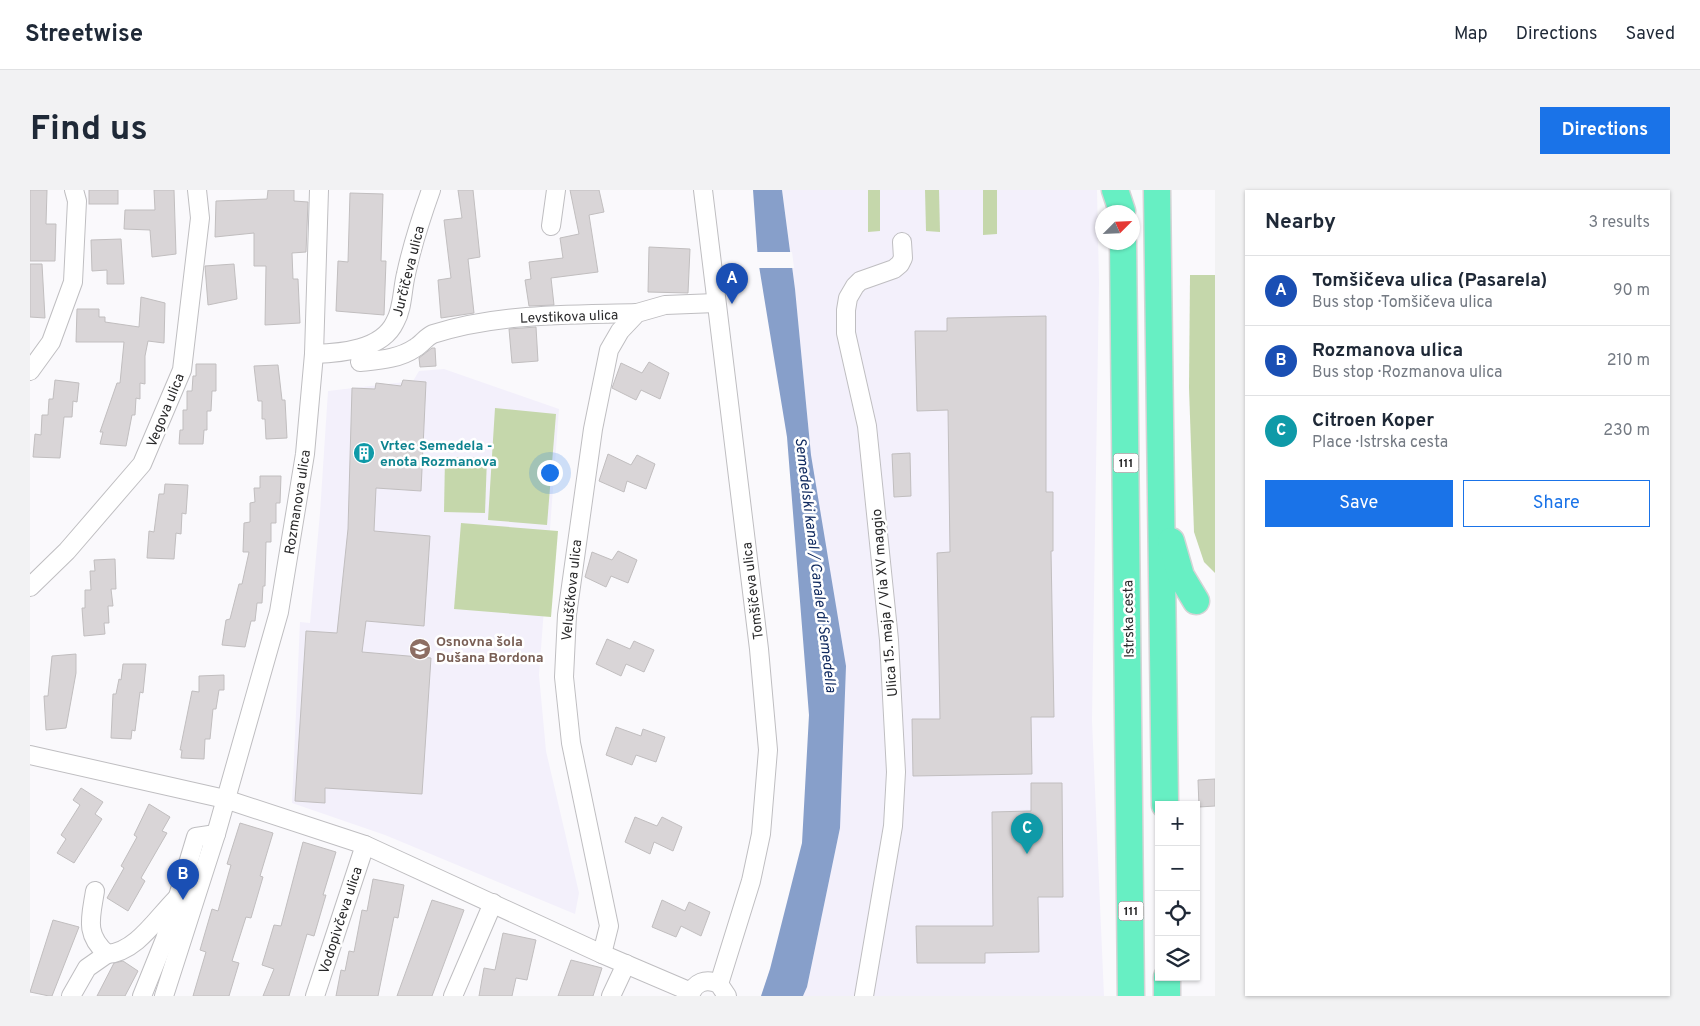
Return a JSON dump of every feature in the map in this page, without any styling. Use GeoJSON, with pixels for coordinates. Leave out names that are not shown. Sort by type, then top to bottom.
{"type":"FeatureCollection","features":[{"type":"Feature","properties":{"kind":"highway"},"geometry":{"type":"LineString","coordinates":[[1157,190],[1165,801]]}},
{"type":"Feature","properties":{"kind":"highway","name":"Istrska cesta"},"geometry":{"type":"LineString","coordinates":[[1123,250],[1131,996]]}},
{"type":"Feature","properties":{"kind":"highway"},"geometry":{"type":"LineString","coordinates":[[1162,515],[1177,556],[1181,576],[1196,601]]}},
{"type":"Feature","properties":{"kind":"highway"},"geometry":{"type":"LineString","coordinates":[[1167,981],[1167,996]]}},
{"type":"Feature","properties":{"kind":"street"},"geometry":{"type":"LineString","coordinates":[[30,371],[51,342],[72,282],[77,201],[74,190]]}},
{"type":"Feature","properties":{"kind":"street","name":"Vegova ulica"},"geometry":{"type":"LineString","coordinates":[[30,587],[67,552],[142,464],[157,430],[182,370],[200,218],[197,190]]}},
{"type":"Feature","properties":{"kind":"street","name":"Rozmanova ulica"},"geometry":{"type":"LineString","coordinates":[[164,996],[216,834],[280,612],[306,454],[314,354],[319,190]]}},
{"type":"Feature","properties":{"kind":"street","name":"Jurčičeva ulica"},"geometry":{"type":"LineString","coordinates":[[314,354],[343,353],[365,346],[382,338],[395,324],[401,305],[406,275],[430,190]]}},
{"type":"Feature","properties":{"kind":"street"},"geometry":{"type":"LineString","coordinates":[[550,226],[556,190]]}},
{"type":"Feature","properties":{"kind":"street","name":"Tomšičeva ulica"},"geometry":{"type":"LineString","coordinates":[[704,191],[716,303],[744,514],[768,750],[765,805],[759,843],[723,990]]}},
{"type":"Feature","properties":{"kind":"street","name":"Ulica 15. maja / Via XV maggio"},"geometry":{"type":"LineString","coordinates":[[864,996],[893,826],[896,772],[889,640],[867,426],[846,333],[846,310],[848,298],[860,281],[894,269],[900,264],[903,258],[902,242]]}},
{"type":"Feature","properties":{"kind":"street"},"geometry":{"type":"LineString","coordinates":[[637,313],[665,305],[716,303]]}},
{"type":"Feature","properties":{"kind":"street","name":"Levstikova ulica"},"geometry":{"type":"LineString","coordinates":[[360,362],[396,357],[415,348],[431,335],[528,315],[637,313]]}},
{"type":"Feature","properties":{"kind":"street","name":"Veluščkova ulica"},"geometry":{"type":"LineString","coordinates":[[602,954],[609,926],[571,743],[564,677],[564,654],[578,526],[600,387],[609,350],[620,331],[637,313]]}},
{"type":"Feature","properties":{"kind":"street"},"geometry":{"type":"LineString","coordinates":[[30,755],[225,799],[365,844],[691,994],[700,983],[713,981],[723,990]]}},
{"type":"Feature","properties":{"kind":"street"},"geometry":{"type":"LineString","coordinates":[[142,996],[165,939],[196,837],[216,834]]}},
{"type":"Feature","properties":{"kind":"street","name":"Vodopivčeva ulica"},"geometry":{"type":"LineString","coordinates":[[315,996],[365,844]]}},
{"type":"Feature","properties":{"kind":"street"},"geometry":{"type":"LineString","coordinates":[[95,891],[90,927],[98,946],[107,954]]}},
{"type":"Feature","properties":{"kind":"street"},"geometry":{"type":"LineString","coordinates":[[71,996],[87,968],[107,954],[120,953],[130,947],[178,897]]}},
{"type":"Feature","properties":{"kind":"street"},"geometry":{"type":"LineString","coordinates":[[453,996],[494,903]]}},
{"type":"Feature","properties":{"kind":"street"},"geometry":{"type":"LineString","coordinates":[[611,996],[626,964]]}},
{"type":"Feature","properties":{"kind":"shaded area"},"geometry":{"type":"Polygon","coordinates":[[[782,190],[1097,190],[1095,250],[1098,250],[1099,282],[1092,721],[1104,996],[803,996],[807,987],[840,828],[811,455],[795,289],[782,190]]]}},
{"type":"Feature","properties":{"kind":"shaded area","name":"Osnovna šola Dušana Bordona"},"geometry":{"type":"Polygon","coordinates":[[[444,369],[559,409],[539,675],[546,751],[579,893],[575,914],[385,835],[292,803],[300,622],[310,623],[328,391],[413,381],[419,371],[444,369]]]}},
{"type":"Feature","properties":{"kind":"green space"},"geometry":{"type":"Polygon","coordinates":[[[868,190],[880,190],[880,231],[868,232],[868,190]]]}},
{"type":"Feature","properties":{"kind":"green space"},"geometry":{"type":"Polygon","coordinates":[[[925,190],[939,190],[940,232],[926,231],[925,190]]]}},
{"type":"Feature","properties":{"kind":"green space"},"geometry":{"type":"Polygon","coordinates":[[[983,190],[997,190],[997,234],[983,235],[983,190]]]}},
{"type":"Feature","properties":{"kind":"green space"},"geometry":{"type":"Polygon","coordinates":[[[1190,275],[1215,275],[1215,573],[1204,562],[1194,532],[1189,388],[1190,275]]]}},
{"type":"Feature","properties":{"kind":"green space"},"geometry":{"type":"Polygon","coordinates":[[[495,408],[556,414],[547,525],[488,520],[495,408]]]}},
{"type":"Feature","properties":{"kind":"green space"},"geometry":{"type":"Polygon","coordinates":[[[445,457],[487,458],[485,513],[444,512],[445,457]]]}},
{"type":"Feature","properties":{"kind":"green space"},"geometry":{"type":"Polygon","coordinates":[[[461,523],[558,531],[551,617],[454,609],[461,523]]]}},
{"type":"Feature","properties":{"kind":"water","name":"Semedelski kanal / Canale di Semedella"},"geometry":{"type":"Polygon","coordinates":[[[753,190],[782,190],[795,289],[811,455],[846,666],[840,828],[807,987],[803,996],[761,996],[770,969],[802,843],[809,715],[787,437],[758,260],[753,190]]]}},
{"type":"Feature","properties":{"kind":"pier"},"geometry":{"type":"Polygon","coordinates":[[[755,252],[792,252],[794,268],[757,268],[755,252]]]}},
{"type":"Feature","properties":{"kind":"building"},"geometry":{"type":"Polygon","coordinates":[[[30,190],[47,190],[46,224],[56,224],[55,261],[30,261],[30,190]]]}},
{"type":"Feature","properties":{"kind":"building"},"geometry":{"type":"Polygon","coordinates":[[[89,190],[118,190],[118,204],[89,204],[89,190]]]}},
{"type":"Feature","properties":{"kind":"building"},"geometry":{"type":"Polygon","coordinates":[[[154,190],[174,190],[176,254],[152,257],[150,230],[124,229],[125,210],[155,210],[154,190]]]}},
{"type":"Feature","properties":{"kind":"building"},"geometry":{"type":"Polygon","coordinates":[[[268,190],[294,190],[294,201],[308,202],[306,252],[292,253],[293,279],[298,279],[300,323],[265,325],[266,266],[254,266],[254,233],[215,237],[216,201],[267,199],[268,190]]]}},
{"type":"Feature","properties":{"kind":"building"},"geometry":{"type":"Polygon","coordinates":[[[458,190],[473,190],[480,257],[468,259],[474,313],[441,318],[438,280],[451,278],[444,220],[462,218],[458,190]]]}},
{"type":"Feature","properties":{"kind":"building"},"geometry":{"type":"Polygon","coordinates":[[[570,190],[599,190],[604,212],[589,215],[598,272],[551,278],[554,305],[529,306],[525,280],[531,279],[529,262],[563,258],[560,238],[579,234],[570,190]]]}},
{"type":"Feature","properties":{"kind":"building"},"geometry":{"type":"Polygon","coordinates":[[[350,193],[383,194],[381,261],[386,261],[384,315],[336,311],[338,261],[348,262],[350,193]]]}},
{"type":"Feature","properties":{"kind":"building"},"geometry":{"type":"Polygon","coordinates":[[[121,239],[124,284],[107,284],[107,270],[92,271],[91,240],[121,239]]]}},
{"type":"Feature","properties":{"kind":"building"},"geometry":{"type":"Polygon","coordinates":[[[649,247],[690,249],[688,293],[648,292],[649,247]]]}},
{"type":"Feature","properties":{"kind":"building"},"geometry":{"type":"Polygon","coordinates":[[[30,264],[42,264],[45,318],[30,317],[30,264]]]}},
{"type":"Feature","properties":{"kind":"building"},"geometry":{"type":"Polygon","coordinates":[[[234,264],[237,299],[208,305],[205,266],[234,264]]]}},
{"type":"Feature","properties":{"kind":"building"},"geometry":{"type":"Polygon","coordinates":[[[141,297],[165,303],[164,343],[148,341],[145,356],[145,384],[140,383],[140,399],[136,398],[135,415],[132,415],[126,446],[100,444],[103,432],[100,432],[117,383],[120,383],[124,342],[76,342],[77,309],[99,309],[99,317],[105,317],[105,322],[139,327],[141,297]]]}},
{"type":"Feature","properties":{"kind":"building"},"geometry":{"type":"Polygon","coordinates":[[[1046,316],[1046,492],[1053,492],[1053,551],[1051,551],[1054,717],[1031,717],[1032,774],[913,776],[912,719],[940,719],[937,553],[950,552],[948,410],[917,411],[915,331],[947,331],[947,318],[1046,316]]]}},
{"type":"Feature","properties":{"kind":"building"},"geometry":{"type":"Polygon","coordinates":[[[536,327],[538,361],[512,363],[509,329],[536,327]]]}},
{"type":"Feature","properties":{"kind":"building"},"geometry":{"type":"Polygon","coordinates":[[[432,348],[435,348],[436,366],[420,367],[419,358],[432,348]]]}},
{"type":"Feature","properties":{"kind":"building"},"geometry":{"type":"Polygon","coordinates":[[[649,362],[669,373],[660,399],[641,390],[636,400],[612,388],[621,363],[642,373],[649,362]]]}},
{"type":"Feature","properties":{"kind":"building"},"geometry":{"type":"Polygon","coordinates":[[[196,364],[216,364],[216,391],[212,391],[211,411],[207,411],[207,430],[204,430],[203,444],[179,444],[180,430],[183,430],[183,410],[187,410],[187,391],[192,391],[193,376],[196,376],[196,364]]]}},
{"type":"Feature","properties":{"kind":"building"},"geometry":{"type":"Polygon","coordinates":[[[278,365],[282,400],[285,400],[287,438],[266,439],[265,419],[262,419],[262,401],[258,401],[254,366],[278,365]]]}},
{"type":"Feature","properties":{"kind":"building"},"geometry":{"type":"Polygon","coordinates":[[[55,380],[79,383],[77,402],[73,401],[72,417],[64,417],[60,458],[33,457],[35,434],[41,435],[42,415],[48,415],[49,399],[53,399],[55,380]]]}},
{"type":"Feature","properties":{"kind":"building"},"geometry":{"type":"Polygon","coordinates":[[[403,380],[426,382],[421,491],[376,488],[374,531],[430,536],[424,626],[366,621],[362,652],[431,658],[422,794],[325,788],[325,803],[295,801],[306,631],[337,633],[348,529],[352,388],[375,389],[376,383],[401,386],[403,380]]]}},
{"type":"Feature","properties":{"kind":"building"},"geometry":{"type":"Polygon","coordinates":[[[910,453],[911,496],[894,497],[892,454],[910,453]]]}},
{"type":"Feature","properties":{"kind":"building"},"geometry":{"type":"Polygon","coordinates":[[[608,454],[631,465],[637,455],[655,464],[646,489],[627,481],[624,492],[599,481],[608,454]]]}},
{"type":"Feature","properties":{"kind":"building"},"geometry":{"type":"Polygon","coordinates":[[[260,476],[281,476],[280,503],[276,503],[276,523],[271,523],[271,542],[266,542],[265,586],[263,586],[262,603],[257,603],[255,621],[251,621],[245,647],[222,645],[226,620],[230,619],[239,584],[242,584],[249,552],[243,552],[244,523],[250,522],[250,503],[255,502],[254,488],[260,488],[260,476]]]}},
{"type":"Feature","properties":{"kind":"building"},"geometry":{"type":"Polygon","coordinates":[[[165,484],[188,485],[186,514],[182,513],[181,534],[176,533],[174,559],[147,558],[149,531],[154,532],[159,494],[164,494],[165,484]]]}},
{"type":"Feature","properties":{"kind":"building"},"geometry":{"type":"Polygon","coordinates":[[[618,551],[637,560],[628,583],[611,576],[606,587],[585,577],[592,552],[612,560],[618,551]]]}},
{"type":"Feature","properties":{"kind":"building"},"geometry":{"type":"Polygon","coordinates":[[[115,559],[116,589],[111,589],[113,606],[108,606],[109,623],[104,623],[105,634],[84,636],[82,608],[85,608],[85,590],[91,590],[90,571],[95,571],[94,560],[115,559]]]}},
{"type":"Feature","properties":{"kind":"building"},"geometry":{"type":"Polygon","coordinates":[[[607,639],[630,649],[634,641],[654,650],[644,672],[626,664],[621,676],[596,664],[607,639]]]}},
{"type":"Feature","properties":{"kind":"building"},"geometry":{"type":"Polygon","coordinates":[[[76,654],[76,673],[66,728],[46,730],[44,696],[48,696],[52,656],[76,654]]]}},
{"type":"Feature","properties":{"kind":"building"},"geometry":{"type":"Polygon","coordinates":[[[123,664],[146,664],[143,693],[140,692],[135,731],[132,730],[131,739],[111,738],[113,694],[116,694],[119,679],[121,680],[123,664]]]}},
{"type":"Feature","properties":{"kind":"building"},"geometry":{"type":"Polygon","coordinates":[[[224,675],[224,690],[219,690],[216,709],[213,709],[210,739],[205,739],[204,759],[181,758],[182,750],[180,750],[192,691],[199,692],[199,676],[224,675]]]}},
{"type":"Feature","properties":{"kind":"building"},"geometry":{"type":"Polygon","coordinates":[[[616,727],[641,736],[643,729],[665,737],[656,762],[636,755],[632,765],[606,755],[616,727]]]}},
{"type":"Feature","properties":{"kind":"building"},"geometry":{"type":"Polygon","coordinates":[[[1215,779],[1215,806],[1200,807],[1198,780],[1215,779]]]}},
{"type":"Feature","properties":{"kind":"building"},"geometry":{"type":"Polygon","coordinates":[[[1031,783],[1062,783],[1063,897],[1038,897],[1039,952],[985,953],[985,963],[917,963],[916,926],[993,926],[992,812],[1031,811],[1031,783]]]}},
{"type":"Feature","properties":{"kind":"building"},"geometry":{"type":"Polygon","coordinates":[[[81,788],[103,802],[95,814],[102,819],[74,863],[57,853],[66,839],[61,835],[80,805],[73,800],[81,788]]]}},
{"type":"Feature","properties":{"kind":"building"},"geometry":{"type":"Polygon","coordinates":[[[149,804],[170,817],[162,831],[167,833],[141,878],[145,881],[128,911],[107,898],[124,868],[121,866],[137,837],[134,835],[149,804]]]}},
{"type":"Feature","properties":{"kind":"building"},"geometry":{"type":"Polygon","coordinates":[[[635,817],[657,826],[662,817],[682,827],[673,851],[654,842],[650,854],[625,842],[635,817]]]}},
{"type":"Feature","properties":{"kind":"building"},"geometry":{"type":"Polygon","coordinates":[[[240,823],[273,833],[260,876],[263,877],[251,918],[246,917],[232,961],[239,963],[229,996],[193,996],[206,952],[200,950],[212,909],[218,911],[231,865],[227,864],[240,823]]]}},
{"type":"Feature","properties":{"kind":"building"},"geometry":{"type":"Polygon","coordinates":[[[303,842],[336,852],[323,895],[326,895],[314,936],[307,934],[289,996],[263,996],[274,969],[262,965],[274,925],[281,926],[303,842]]]}},
{"type":"Feature","properties":{"kind":"building"},"geometry":{"type":"Polygon","coordinates":[[[373,879],[404,885],[398,918],[394,917],[378,996],[336,996],[341,970],[345,971],[349,951],[354,952],[362,910],[367,911],[373,879]]]}},
{"type":"Feature","properties":{"kind":"building"},"geometry":{"type":"Polygon","coordinates":[[[432,900],[464,910],[432,996],[397,996],[432,900]]]}},
{"type":"Feature","properties":{"kind":"building"},"geometry":{"type":"Polygon","coordinates":[[[662,900],[685,911],[689,902],[710,912],[701,936],[681,926],[676,937],[652,927],[662,900]]]}},
{"type":"Feature","properties":{"kind":"building"},"geometry":{"type":"Polygon","coordinates":[[[53,920],[79,927],[52,996],[49,996],[30,992],[53,920]]]}},
{"type":"Feature","properties":{"kind":"building"},"geometry":{"type":"Polygon","coordinates":[[[503,933],[536,940],[527,980],[516,978],[512,996],[479,996],[484,968],[495,970],[503,933]]]}},
{"type":"Feature","properties":{"kind":"building"},"geometry":{"type":"Polygon","coordinates":[[[571,960],[602,968],[593,996],[558,996],[571,960]]]}},
{"type":"Feature","properties":{"kind":"building"},"geometry":{"type":"Polygon","coordinates":[[[123,961],[138,971],[125,996],[97,996],[114,963],[123,961]]]}},
{"type":"Feature","properties":{"kind":"place","name":"Tomšičeva ulica (Pasarela)"},"geometry":{"type":"Point","coordinates":[732,304]}},
{"type":"Feature","properties":{"kind":"place","name":"Vrtec Semedela - enota Rozmanova"},"geometry":{"type":"Point","coordinates":[364,453]}},
{"type":"Feature","properties":{"kind":"place","name":"Osnovna šola Dušana Bordona"},"geometry":{"type":"Point","coordinates":[420,649]}},
{"type":"Feature","properties":{"kind":"place","name":"Citroen Koper"},"geometry":{"type":"Point","coordinates":[1027,854]}},
{"type":"Feature","properties":{"kind":"place","name":"Rozmanova ulica"},"geometry":{"type":"Point","coordinates":[183,900]}}]}
